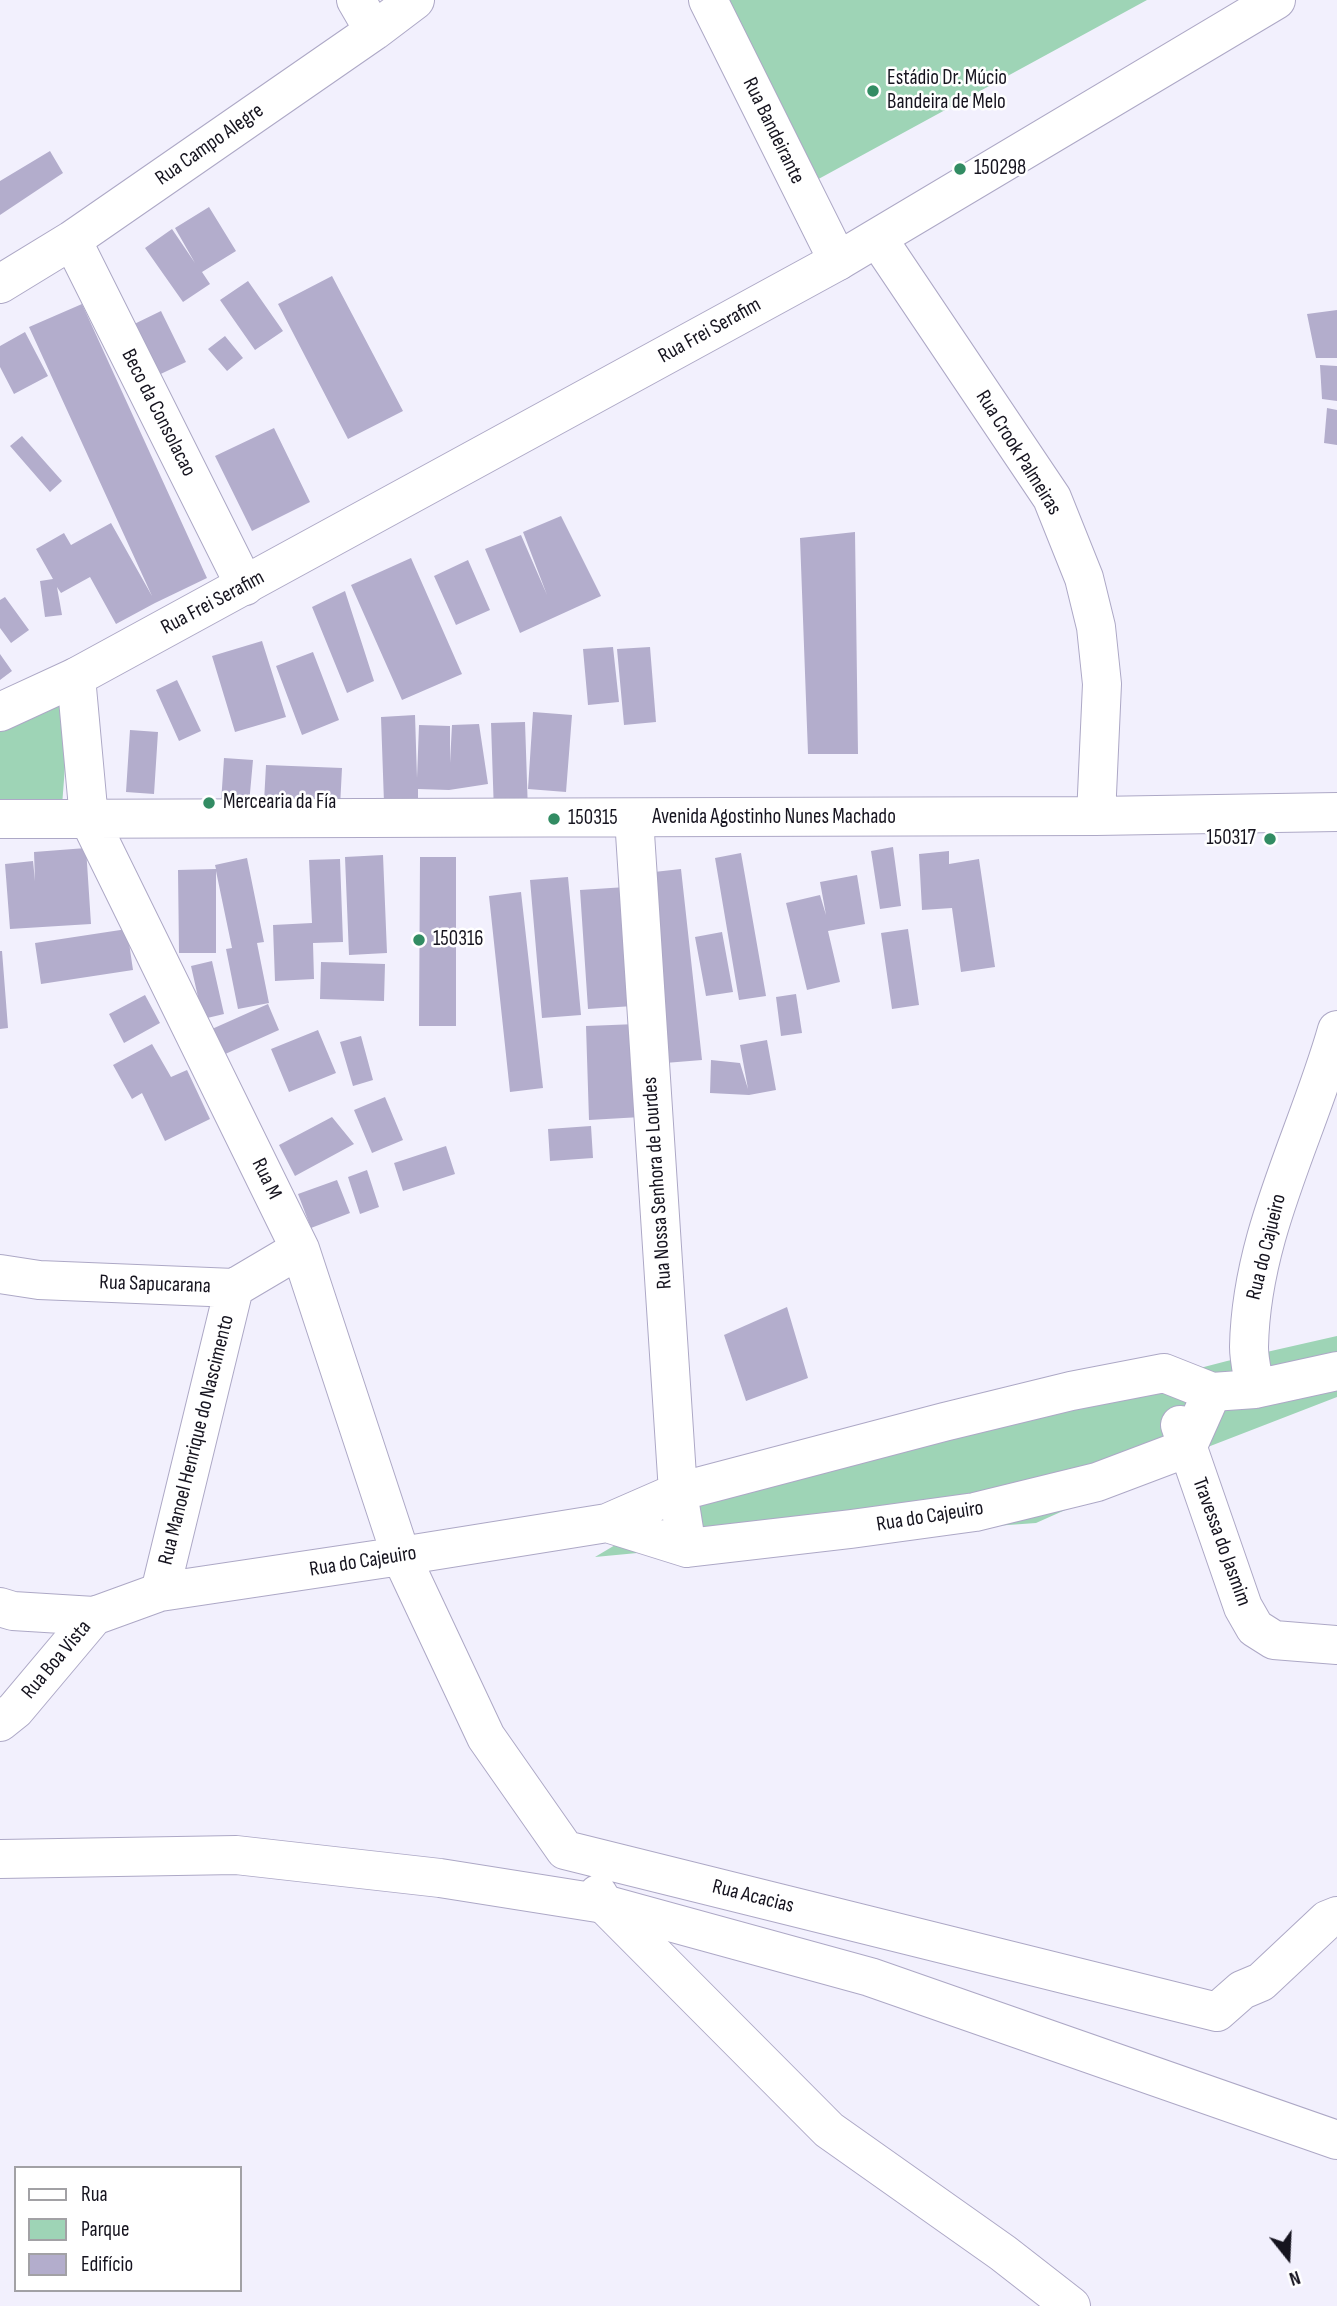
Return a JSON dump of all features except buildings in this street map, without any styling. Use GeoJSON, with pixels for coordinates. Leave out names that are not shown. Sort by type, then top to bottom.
{"type":"FeatureCollection","features":[{"type":"Feature","properties":{"kind":"street","name":"Rua Campo Alegre"},"geometry":{"type":"LineString","coordinates":[[0,284],[72,240],[365,16],[415,0]]}},
{"type":"Feature","properties":{"kind":"street","name":"Rua Bandeirante"},"geometry":{"type":"LineString","coordinates":[[708,0],[838,261]]}},
{"type":"Feature","properties":{"kind":"street","name":"Rua Frei Serafim"},"geometry":{"type":"LineString","coordinates":[[0,712],[76,677],[245,586],[878,239],[1276,0]]}},
{"type":"Feature","properties":{"kind":"street","name":"Rua Crook Palmeiras"},"geometry":{"type":"LineString","coordinates":[[878,239],[1052,498],[1084,578],[1096,627],[1102,684],[1096,816]]}},
{"type":"Feature","properties":{"kind":"street","name":"Beco da Consolacao"},"geometry":{"type":"LineString","coordinates":[[72,240],[245,586]]}},
{"type":"Feature","properties":{"kind":"street"},"geometry":{"type":"LineString","coordinates":[[76,677],[89,819]]}},
{"type":"Feature","properties":{"kind":"street","name":"Avenida Agostinho Nunes Machado"},"geometry":{"type":"LineString","coordinates":[[0,819],[1096,816],[1337,812]]}},
{"type":"Feature","properties":{"kind":"street","name":"Rua Nossa Senhora de Lourdes"},"geometry":{"type":"LineString","coordinates":[[634,818],[678,1492],[687,1548]]}},
{"type":"Feature","properties":{"kind":"street","name":"Rua M"},"geometry":{"type":"LineString","coordinates":[[89,819],[300,1249],[401,1556]]}},
{"type":"Feature","properties":{"kind":"street","name":"Rua do Cajueiro"},"geometry":{"type":"LineString","coordinates":[[1255,1389],[1249,1349],[1253,1289],[1273,1208],[1337,1030]]}},
{"type":"Feature","properties":{"kind":"street","name":"Rua Sapucarana"},"geometry":{"type":"LineString","coordinates":[[0,1274],[38,1280],[234,1288],[300,1249]]}},
{"type":"Feature","properties":{"kind":"street","name":"Rua Manoel Henrique do Nascimento"},"geometry":{"type":"LineString","coordinates":[[160,1592],[234,1288]]}},
{"type":"Feature","properties":{"kind":"street"},"geometry":{"type":"LineString","coordinates":[[1164,1373],[1212,1392],[1255,1389],[1337,1371]]}},
{"type":"Feature","properties":{"kind":"street","name":"Rua do Cajeuiro"},"geometry":{"type":"LineString","coordinates":[[160,1592],[607,1523],[678,1492],[1071,1391],[1164,1373]]}},
{"type":"Feature","properties":{"kind":"street","name":"Travessa do Jasmim"},"geometry":{"type":"LineString","coordinates":[[1164,1373],[1187,1448],[1243,1607],[1255,1628],[1273,1640],[1337,1645]]}},
{"type":"Feature","properties":{"kind":"street"},"geometry":{"type":"LineString","coordinates":[[1187,1448],[1212,1392]]}},
{"type":"Feature","properties":{"kind":"street","name":"Rua do Cajeuiro"},"geometry":{"type":"LineString","coordinates":[[607,1523],[687,1548],[975,1512],[1097,1482],[1187,1448]]}},
{"type":"Feature","properties":{"kind":"street"},"geometry":{"type":"LineString","coordinates":[[401,1556],[486,1737],[565,1850],[588,1877],[604,1904],[829,2130],[1003,2253],[1072,2306]]}},
{"type":"Feature","properties":{"kind":"street","name":"Rua Boa Vista"},"geometry":{"type":"LineString","coordinates":[[0,1722],[15,1710],[94,1616],[160,1592]]}},
{"type":"Feature","properties":{"kind":"street"},"geometry":{"type":"LineString","coordinates":[[0,1607],[13,1611],[94,1616]]}},
{"type":"Feature","properties":{"kind":"street","name":"Rua Acacias"},"geometry":{"type":"LineString","coordinates":[[565,1850],[1217,2012],[1242,1990],[1261,1982],[1334,1913]]}},
{"type":"Feature","properties":{"kind":"street"},"geometry":{"type":"LineString","coordinates":[[0,1859],[236,1855],[440,1878],[604,1904],[870,1977],[1337,2140]]}},
{"type":"Feature","properties":{"kind":"green space","name":"Estádio Dr. Múcio Bandeira de Melo"},"geometry":{"type":"Polygon","coordinates":[[[702,0],[1147,0],[813,182],[702,0]]]}},
{"type":"Feature","properties":{"kind":"green space"},"geometry":{"type":"Polygon","coordinates":[[[71,687],[62,806],[0,808],[0,722],[71,687]]]}},
{"type":"Feature","properties":{"kind":"green space"},"geometry":{"type":"Polygon","coordinates":[[[1337,1336],[1337,1397],[1200,1450],[1036,1523],[595,1557],[689,1501],[1227,1361],[1337,1336]]]}},
{"type":"Feature","properties":{"kind":"place","name":"Estádio Dr. Múcio Bandeira de Melo"},"geometry":{"type":"Point","coordinates":[873,91]}},
{"type":"Feature","properties":{"kind":"place","name":"150298"},"geometry":{"type":"Point","coordinates":[960,169]}},
{"type":"Feature","properties":{"kind":"place","name":"Mercearia da Fía"},"geometry":{"type":"Point","coordinates":[209,803]}},
{"type":"Feature","properties":{"kind":"place","name":"150315"},"geometry":{"type":"Point","coordinates":[554,819]}},
{"type":"Feature","properties":{"kind":"place","name":"150317"},"geometry":{"type":"Point","coordinates":[1270,839]}},
{"type":"Feature","properties":{"kind":"place","name":"150316"},"geometry":{"type":"Point","coordinates":[419,940]}}]}
